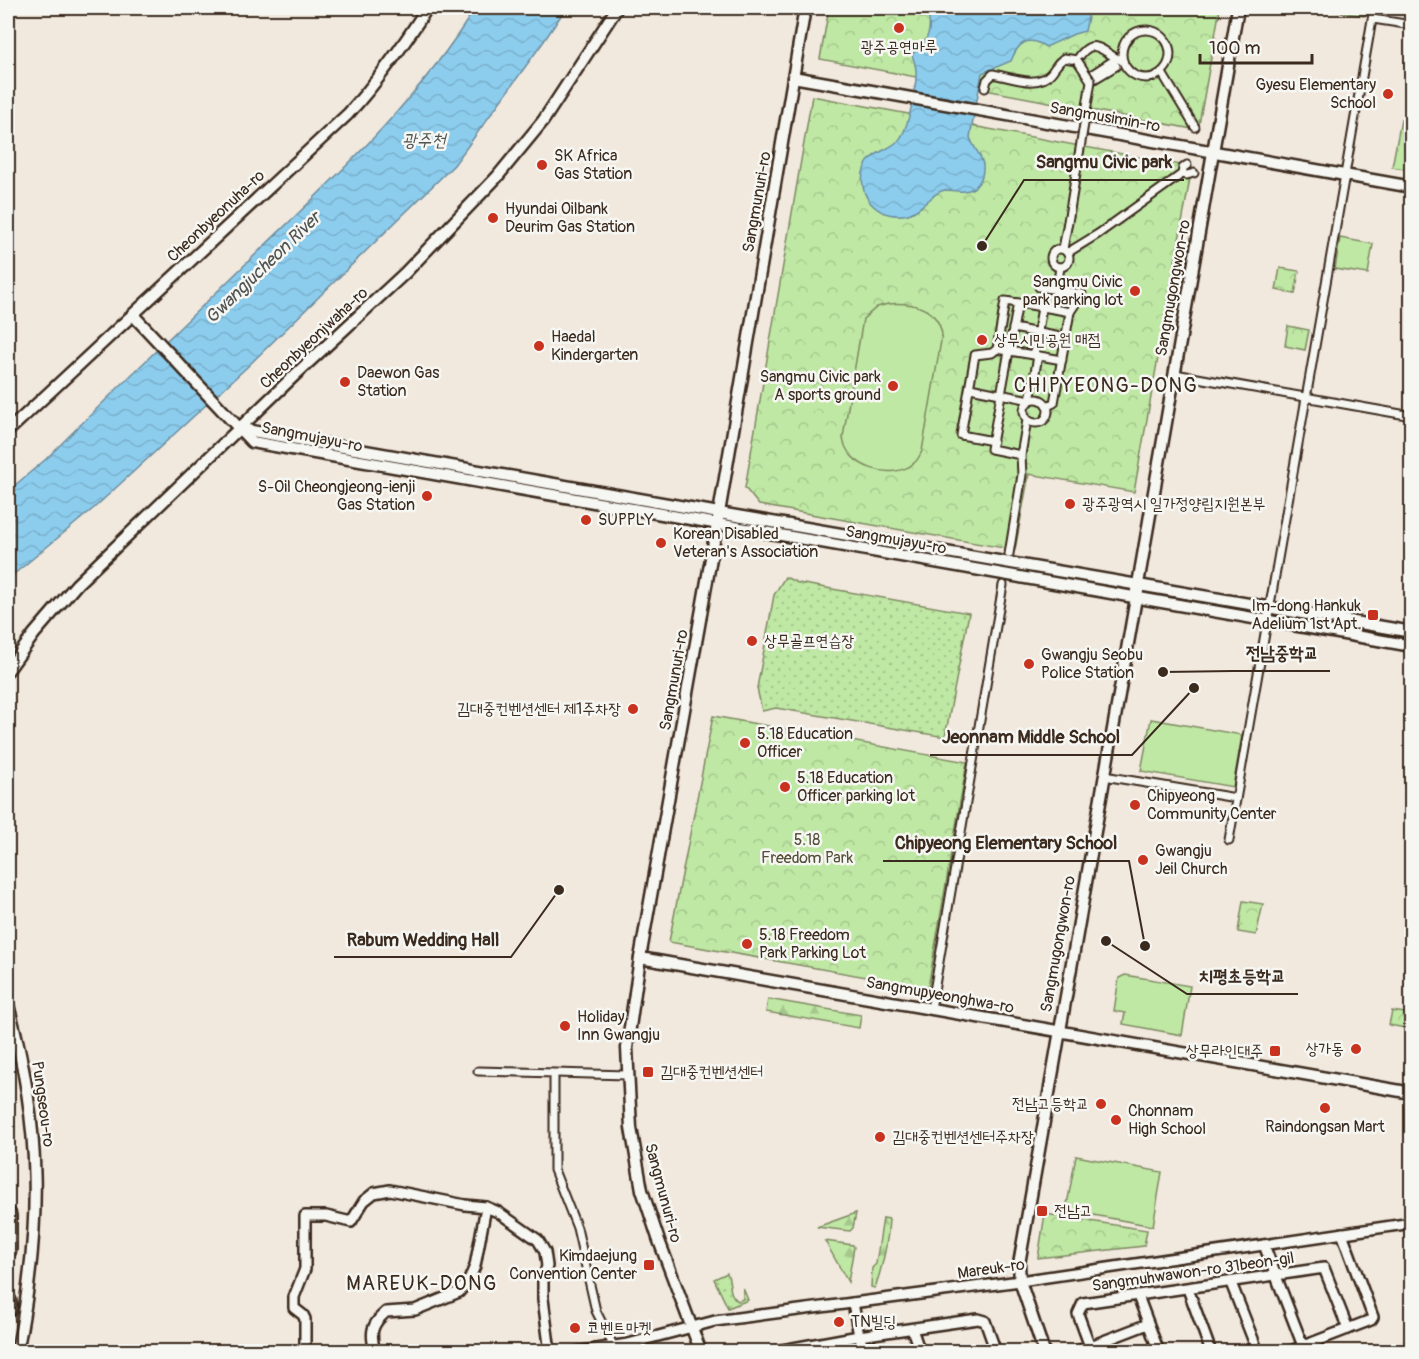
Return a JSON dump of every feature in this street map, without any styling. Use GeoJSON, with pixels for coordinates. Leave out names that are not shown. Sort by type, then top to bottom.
{"type":"FeatureCollection","features":[{"type":"Feature","properties":{"kind":"highway"},"geometry":{"type":"LineString","coordinates":[[8,1215],[8,1250]]}},
{"type":"Feature","properties":{"kind":"highway"},"geometry":{"type":"LineString","coordinates":[[8,1301],[8,1309]]}},
{"type":"Feature","properties":{"kind":"main road","name":"Sangmugongwon-ro"},"geometry":{"type":"LineString","coordinates":[[1136,598],[1138,584]]}},
{"type":"Feature","properties":{"kind":"main road"},"geometry":{"type":"LineString","coordinates":[[1403,1352],[1412,1349]]}},
{"type":"Feature","properties":{"kind":"street","name":"Cheonbyeonuha-ro"},"geometry":{"type":"LineString","coordinates":[[8,431],[348,114],[369,92],[403,47],[427,8]]}},
{"type":"Feature","properties":{"kind":"street","name":"Cheonbyeonjwaha-ro"},"geometry":{"type":"LineString","coordinates":[[8,670],[34,634],[78,584],[405,273],[497,177],[543,121],[616,8]]}},
{"type":"Feature","properties":{"kind":"street","name":"Sangmunuri-ro"},"geometry":{"type":"LineString","coordinates":[[702,1352],[642,1190],[631,1128],[627,1075],[629,1030],[805,8]]}},
{"type":"Feature","properties":{"kind":"street","name":"Sangmugongwon-ro"},"geometry":{"type":"LineString","coordinates":[[1138,584],[1238,8]]}},
{"type":"Feature","properties":{"kind":"street"},"geometry":{"type":"LineString","coordinates":[[1229,840],[1374,8]]}},
{"type":"Feature","properties":{"kind":"street"},"geometry":{"type":"LineString","coordinates":[[1372,19],[1412,25]]}},
{"type":"Feature","properties":{"kind":"street"},"geometry":{"type":"LineString","coordinates":[[1060,267],[1068,262],[1065,251],[1069,216],[1093,77],[1120,60],[1128,37],[1142,30],[1150,30],[1164,37],[1169,44],[1170,60],[1162,73],[1154,77],[1138,77],[1131,73],[1120,60],[1110,52],[1100,47],[1083,50],[1077,58]]}},
{"type":"Feature","properties":{"kind":"street"},"geometry":{"type":"LineString","coordinates":[[985,88],[987,80],[993,74],[1037,82],[1050,74],[1055,64],[1064,58],[1077,58],[1093,77]]}},
{"type":"Feature","properties":{"kind":"street"},"geometry":{"type":"LineString","coordinates":[[1162,73],[1195,127]]}},
{"type":"Feature","properties":{"kind":"street","name":"Sangmusimin-ro"},"geometry":{"type":"LineString","coordinates":[[793,77],[1412,187]]}},
{"type":"Feature","properties":{"kind":"street"},"geometry":{"type":"LineString","coordinates":[[1060,267],[1054,265],[1050,258],[1054,250],[1065,251],[1098,234],[1182,174],[1186,165]]}},
{"type":"Feature","properties":{"kind":"street"},"geometry":{"type":"LineString","coordinates":[[1182,174],[1187,176],[1194,173]]}},
{"type":"Feature","properties":{"kind":"street"},"geometry":{"type":"LineString","coordinates":[[1054,309],[1060,267]]}},
{"type":"Feature","properties":{"kind":"street"},"geometry":{"type":"LineString","coordinates":[[1039,287],[1082,294],[1070,312],[1054,403],[1047,406]]}},
{"type":"Feature","properties":{"kind":"street"},"geometry":{"type":"LineString","coordinates":[[993,441],[961,435],[975,355],[992,353],[997,348],[1005,301],[1070,312]]}},
{"type":"Feature","properties":{"kind":"street"},"geometry":{"type":"LineString","coordinates":[[1018,303],[991,449],[1021,455]]}},
{"type":"Feature","properties":{"kind":"street"},"geometry":{"type":"LineString","coordinates":[[970,388],[1030,400],[1038,399],[1047,406],[1048,414],[1043,421],[1035,424],[1027,420],[1023,413],[1023,409],[1030,400],[1042,307]]}},
{"type":"Feature","properties":{"kind":"street"},"geometry":{"type":"LineString","coordinates":[[133,315],[241,429]]}},
{"type":"Feature","properties":{"kind":"street"},"geometry":{"type":"LineString","coordinates":[[1013,328],[1066,338]]}},
{"type":"Feature","properties":{"kind":"street"},"geometry":{"type":"LineString","coordinates":[[997,348],[1062,360]]}},
{"type":"Feature","properties":{"kind":"street"},"geometry":{"type":"LineString","coordinates":[[1175,374],[1412,416]]}},
{"type":"Feature","properties":{"kind":"street"},"geometry":{"type":"LineString","coordinates":[[1009,554],[1022,475],[1021,455],[1027,420]]}},
{"type":"Feature","properties":{"kind":"street","name":"Sangmujayu-ro"},"geometry":{"type":"LineString","coordinates":[[241,429],[1412,632]]}},
{"type":"Feature","properties":{"kind":"street","name":"Sangmujayu-ro"},"geometry":{"type":"LineString","coordinates":[[241,429],[252,442],[1412,646]]}},
{"type":"Feature","properties":{"kind":"street"},"geometry":{"type":"LineString","coordinates":[[931,1009],[1003,585]]}},
{"type":"Feature","properties":{"kind":"street","name":"Sangmugongwon-ro"},"geometry":{"type":"LineString","coordinates":[[1044,1352],[1020,1281],[1019,1264],[1136,598]]}},
{"type":"Feature","properties":{"kind":"street"},"geometry":{"type":"LineString","coordinates":[[1104,776],[1236,798]]}},
{"type":"Feature","properties":{"kind":"street","name":"Sangmupyeonghwa-ro"},"geometry":{"type":"LineString","coordinates":[[640,958],[1412,1093]]}},
{"type":"Feature","properties":{"kind":"street","name":"Pungseou-ro"},"geometry":{"type":"LineString","coordinates":[[8,1005],[29,1102],[35,1163],[35,1223],[30,1280],[17,1352]]}},
{"type":"Feature","properties":{"kind":"street"},"geometry":{"type":"LineString","coordinates":[[478,1071],[627,1075]]}},
{"type":"Feature","properties":{"kind":"street"},"geometry":{"type":"LineString","coordinates":[[554,1074],[554,1170],[577,1228],[596,1311],[614,1347]]}},
{"type":"Feature","properties":{"kind":"street"},"geometry":{"type":"LineString","coordinates":[[305,1352],[305,1319],[294,1308],[294,1298],[305,1269],[305,1216],[326,1216],[351,1222],[364,1201],[374,1193],[390,1190],[486,1207],[498,1212],[538,1240],[545,1252],[547,1266],[543,1281],[543,1299],[550,1352]]}},
{"type":"Feature","properties":{"kind":"street"},"geometry":{"type":"LineString","coordinates":[[375,1352],[372,1339],[373,1326],[386,1312],[415,1310],[450,1297],[464,1286],[475,1266],[486,1207]]}},
{"type":"Feature","properties":{"kind":"street","name":"Mareuk-ro"},"geometry":{"type":"LineString","coordinates":[[576,1352],[614,1347],[715,1321],[1020,1281],[1412,1223]]}},
{"type":"Feature","properties":{"kind":"street"},"geometry":{"type":"LineString","coordinates":[[1288,1352],[1371,1320],[1373,1317],[1342,1233]]}},
{"type":"Feature","properties":{"kind":"street"},"geometry":{"type":"LineString","coordinates":[[1264,1245],[1303,1346]]}},
{"type":"Feature","properties":{"kind":"street","name":"Sangmuhwawon-ro 31beon-gil"},"geometry":{"type":"LineString","coordinates":[[1091,1349],[1078,1314],[1083,1303],[1324,1268],[1348,1329]]}},
{"type":"Feature","properties":{"kind":"street"},"geometry":{"type":"LineString","coordinates":[[1231,1283],[1258,1352]]}},
{"type":"Feature","properties":{"kind":"street"},"geometry":{"type":"LineString","coordinates":[[1188,1289],[1211,1352]]}},
{"type":"Feature","properties":{"kind":"street"},"geometry":{"type":"LineString","coordinates":[[1137,1296],[1159,1352]]}},
{"type":"Feature","properties":{"kind":"street"},"geometry":{"type":"LineString","coordinates":[[853,1303],[859,1336],[865,1352]]}},
{"type":"Feature","properties":{"kind":"street"},"geometry":{"type":"LineString","coordinates":[[771,1352],[815,1348],[859,1336],[978,1319],[985,1321],[993,1351]]}},
{"type":"Feature","properties":{"kind":"street"},"geometry":{"type":"LineString","coordinates":[[1075,1352],[1091,1349],[1148,1324]]}},
{"type":"Feature","properties":{"kind":"street"},"geometry":{"type":"LineString","coordinates":[[912,1329],[920,1352]]}},
{"type":"Feature","properties":{"kind":"green space"},"geometry":{"type":"Polygon","coordinates":[[[829,8],[1220,8],[1198,130],[820,59],[829,8]]]}},
{"type":"Feature","properties":{"kind":"green space"},"geometry":{"type":"Polygon","coordinates":[[[1315,8],[1366,8],[1364,16],[1315,8]]]}},
{"type":"Feature","properties":{"kind":"green space"},"geometry":{"type":"Polygon","coordinates":[[[812,96],[1192,167],[1134,492],[1029,474],[1015,550],[759,505],[745,488],[812,96]]]}},
{"type":"Feature","properties":{"kind":"green space"},"geometry":{"type":"Polygon","coordinates":[[[1401,120],[1411,122],[1411,170],[1392,167],[1401,120]]]}},
{"type":"Feature","properties":{"kind":"green space"},"geometry":{"type":"Polygon","coordinates":[[[1340,238],[1373,244],[1368,274],[1335,269],[1340,238]]]}},
{"type":"Feature","properties":{"kind":"green space"},"geometry":{"type":"Polygon","coordinates":[[[1280,268],[1299,271],[1295,294],[1276,290],[1280,268]]]}},
{"type":"Feature","properties":{"kind":"green space","name":"Sangmu Civic park A sports ground"},"geometry":{"type":"Polygon","coordinates":[[[888,304],[906,304],[929,312],[940,326],[942,335],[922,451],[914,463],[905,469],[894,471],[883,471],[861,463],[846,448],[843,437],[863,319],[877,307],[888,304]]]}},
{"type":"Feature","properties":{"kind":"green space"},"geometry":{"type":"Polygon","coordinates":[[[1288,326],[1309,330],[1305,350],[1285,346],[1288,326]]]}},
{"type":"Feature","properties":{"kind":"green space"},"geometry":{"type":"Polygon","coordinates":[[[785,577],[798,583],[969,613],[945,737],[776,708],[762,711],[757,688],[774,595],[785,577]]]}},
{"type":"Feature","properties":{"kind":"green space","name":"5.18 Freedom Park"},"geometry":{"type":"Polygon","coordinates":[[[713,716],[967,762],[928,988],[669,942],[713,716]]]}},
{"type":"Feature","properties":{"kind":"green space"},"geometry":{"type":"Polygon","coordinates":[[[1151,719],[1242,735],[1233,787],[1141,771],[1151,719]]]}},
{"type":"Feature","properties":{"kind":"green space"},"geometry":{"type":"Polygon","coordinates":[[[1243,901],[1263,904],[1256,935],[1238,932],[1243,901]]]}},
{"type":"Feature","properties":{"kind":"green space"},"geometry":{"type":"Polygon","coordinates":[[[1125,975],[1190,986],[1182,1035],[1123,1024],[1125,1013],[1114,1011],[1119,978],[1125,975]]]}},
{"type":"Feature","properties":{"kind":"green space"},"geometry":{"type":"Polygon","coordinates":[[[768,999],[861,1015],[859,1028],[766,1012],[768,999]]]}},
{"type":"Feature","properties":{"kind":"green space"},"geometry":{"type":"Polygon","coordinates":[[[1392,1011],[1411,1014],[1411,1029],[1389,1025],[1392,1011]]]}},
{"type":"Feature","properties":{"kind":"green space"},"geometry":{"type":"Polygon","coordinates":[[[1076,1156],[1162,1172],[1153,1226],[1066,1210],[1076,1156]]]}},
{"type":"Feature","properties":{"kind":"green space"},"geometry":{"type":"Polygon","coordinates":[[[856,1213],[853,1228],[850,1231],[817,1227],[856,1213]]]}},
{"type":"Feature","properties":{"kind":"green space"},"geometry":{"type":"Polygon","coordinates":[[[1045,1214],[1147,1230],[1144,1246],[1038,1258],[1045,1214]]]}},
{"type":"Feature","properties":{"kind":"green space"},"geometry":{"type":"Polygon","coordinates":[[[883,1218],[889,1219],[888,1237],[875,1288],[871,1287],[872,1268],[876,1264],[883,1218]]]}},
{"type":"Feature","properties":{"kind":"green space"},"geometry":{"type":"Polygon","coordinates":[[[825,1241],[853,1245],[848,1282],[825,1241]]]}},
{"type":"Feature","properties":{"kind":"green space"},"geometry":{"type":"Polygon","coordinates":[[[727,1273],[732,1295],[738,1301],[743,1299],[743,1288],[748,1300],[728,1308],[714,1279],[727,1273]]]}},
{"type":"Feature","properties":{"kind":"water","name":"광주천"},"geometry":{"type":"Polygon","coordinates":[[[475,8],[566,8],[454,165],[246,368],[94,508],[8,579],[8,491],[46,459],[346,166],[428,75],[475,8]]]}},
{"type":"Feature","properties":{"kind":"water"},"geometry":{"type":"Polygon","coordinates":[[[925,8],[986,8],[989,12],[1017,16],[1034,8],[1084,8],[1088,17],[1085,31],[1046,47],[1028,41],[1020,45],[1011,61],[982,73],[970,137],[983,165],[981,179],[976,186],[964,191],[945,190],[911,213],[889,214],[881,211],[868,200],[862,183],[863,173],[865,166],[873,157],[893,145],[902,136],[911,108],[916,78],[916,67],[912,54],[922,45],[928,34],[929,21],[925,8]]]}},
{"type":"Feature","properties":{"kind":"place","name":"광주공연마루"},"geometry":{"type":"Point","coordinates":[899,28]}},
{"type":"Feature","properties":{"kind":"place","name":"Gyesu Elementary School"},"geometry":{"type":"Point","coordinates":[1388,94]}},
{"type":"Feature","properties":{"kind":"place","name":"SK Africa Gas Station"},"geometry":{"type":"Point","coordinates":[542,165]}},
{"type":"Feature","properties":{"kind":"place","name":"Hyundai Oilbank Deurim Gas Station"},"geometry":{"type":"Point","coordinates":[493,218]}},
{"type":"Feature","properties":{"kind":"place","name":"Sangmu Civic park"},"geometry":{"type":"Point","coordinates":[982,246]}},
{"type":"Feature","properties":{"kind":"place","name":"Sangmu Civic park parking lot"},"geometry":{"type":"Point","coordinates":[1135,291]}},
{"type":"Feature","properties":{"kind":"place","name":"상무시민공원 매점"},"geometry":{"type":"Point","coordinates":[982,340]}},
{"type":"Feature","properties":{"kind":"place","name":"Haedal Kindergarten"},"geometry":{"type":"Point","coordinates":[539,346]}},
{"type":"Feature","properties":{"kind":"place","name":"Daewon Gas Station"},"geometry":{"type":"Point","coordinates":[345,382]}},
{"type":"Feature","properties":{"kind":"place","name":"Sangmu Civic park A sports ground"},"geometry":{"type":"Point","coordinates":[893,386]}},
{"type":"Feature","properties":{"kind":"place","name":"S-Oil Cheongjeong-ienji Gas Station"},"geometry":{"type":"Point","coordinates":[427,496]}},
{"type":"Feature","properties":{"kind":"place","name":"광주광역시 일가정양립지원본부"},"geometry":{"type":"Point","coordinates":[1070,504]}},
{"type":"Feature","properties":{"kind":"place","name":"SUPPLY"},"geometry":{"type":"Point","coordinates":[586,520]}},
{"type":"Feature","properties":{"kind":"place","name":"Korean Disabled Veteran's Association"},"geometry":{"type":"Point","coordinates":[661,543]}},
{"type":"Feature","properties":{"kind":"place","name":"Im-dong Hankuk Adelium 1st Apt."},"geometry":{"type":"Point","coordinates":[1373,615]}},
{"type":"Feature","properties":{"kind":"place","name":"상무골프연습장"},"geometry":{"type":"Point","coordinates":[752,641]}},
{"type":"Feature","properties":{"kind":"place","name":"Gwangju Seobu Police Station"},"geometry":{"type":"Point","coordinates":[1029,664]}},
{"type":"Feature","properties":{"kind":"place","name":"전남중학교"},"geometry":{"type":"Point","coordinates":[1163,672]}},
{"type":"Feature","properties":{"kind":"place","name":"Jeonnam Middle School"},"geometry":{"type":"Point","coordinates":[1194,688]}},
{"type":"Feature","properties":{"kind":"place","name":"김대중컨벤션센터 제1주차장"},"geometry":{"type":"Point","coordinates":[633,709]}},
{"type":"Feature","properties":{"kind":"place","name":"5.18 Education Officer"},"geometry":{"type":"Point","coordinates":[745,743]}},
{"type":"Feature","properties":{"kind":"place","name":"5.18 Education Officer parking lot"},"geometry":{"type":"Point","coordinates":[785,787]}},
{"type":"Feature","properties":{"kind":"place","name":"Chipyeong Community Center"},"geometry":{"type":"Point","coordinates":[1135,805]}},
{"type":"Feature","properties":{"kind":"place","name":"Gwangju Jeil Church"},"geometry":{"type":"Point","coordinates":[1143,860]}},
{"type":"Feature","properties":{"kind":"place","name":"Rabum Wedding Hall"},"geometry":{"type":"Point","coordinates":[559,890]}},
{"type":"Feature","properties":{"kind":"place","name":"치평초등학교"},"geometry":{"type":"Point","coordinates":[1106,941]}},
{"type":"Feature","properties":{"kind":"place","name":"5.18 Freedom Park Parking Lot"},"geometry":{"type":"Point","coordinates":[747,944]}},
{"type":"Feature","properties":{"kind":"place","name":"Chipyeong Elementary School"},"geometry":{"type":"Point","coordinates":[1145,946]}},
{"type":"Feature","properties":{"kind":"place","name":"Holiday Inn Gwangju"},"geometry":{"type":"Point","coordinates":[565,1026]}},
{"type":"Feature","properties":{"kind":"place","name":"상가동"},"geometry":{"type":"Point","coordinates":[1356,1049]}},
{"type":"Feature","properties":{"kind":"place","name":"상무라인대주"},"geometry":{"type":"Point","coordinates":[1275,1051]}},
{"type":"Feature","properties":{"kind":"place","name":"김대중컨벤션센터"},"geometry":{"type":"Point","coordinates":[648,1072]}},
{"type":"Feature","properties":{"kind":"place","name":"전남고등학교"},"geometry":{"type":"Point","coordinates":[1101,1104]}},
{"type":"Feature","properties":{"kind":"place","name":"Raindongsan Mart"},"geometry":{"type":"Point","coordinates":[1325,1108]}},
{"type":"Feature","properties":{"kind":"place","name":"Chonnam High School"},"geometry":{"type":"Point","coordinates":[1116,1120]}},
{"type":"Feature","properties":{"kind":"place","name":"김대중컨벤션센터주차장"},"geometry":{"type":"Point","coordinates":[880,1137]}},
{"type":"Feature","properties":{"kind":"place","name":"전남고"},"geometry":{"type":"Point","coordinates":[1042,1211]}},
{"type":"Feature","properties":{"kind":"place","name":"Kimdaejung Convention Center"},"geometry":{"type":"Point","coordinates":[649,1265]}},
{"type":"Feature","properties":{"kind":"place","name":"TN빌딩"},"geometry":{"type":"Point","coordinates":[839,1322]}},
{"type":"Feature","properties":{"kind":"place","name":"코벤트마켓"},"geometry":{"type":"Point","coordinates":[575,1328]}},
{"type":"Feature","properties":{"kind":"district","name":"CHIPYEONG-DONG"},"geometry":{"type":"Point","coordinates":[1106,385]}},
{"type":"Feature","properties":{"kind":"district","name":"MAREUK-DONG"},"geometry":{"type":"Point","coordinates":[422,1283]}},
{"type":"Feature","properties":{"kind":"water label","name":"Gwangjucheon River"},"geometry":{"type":"Point","coordinates":[263,268]}}]}
